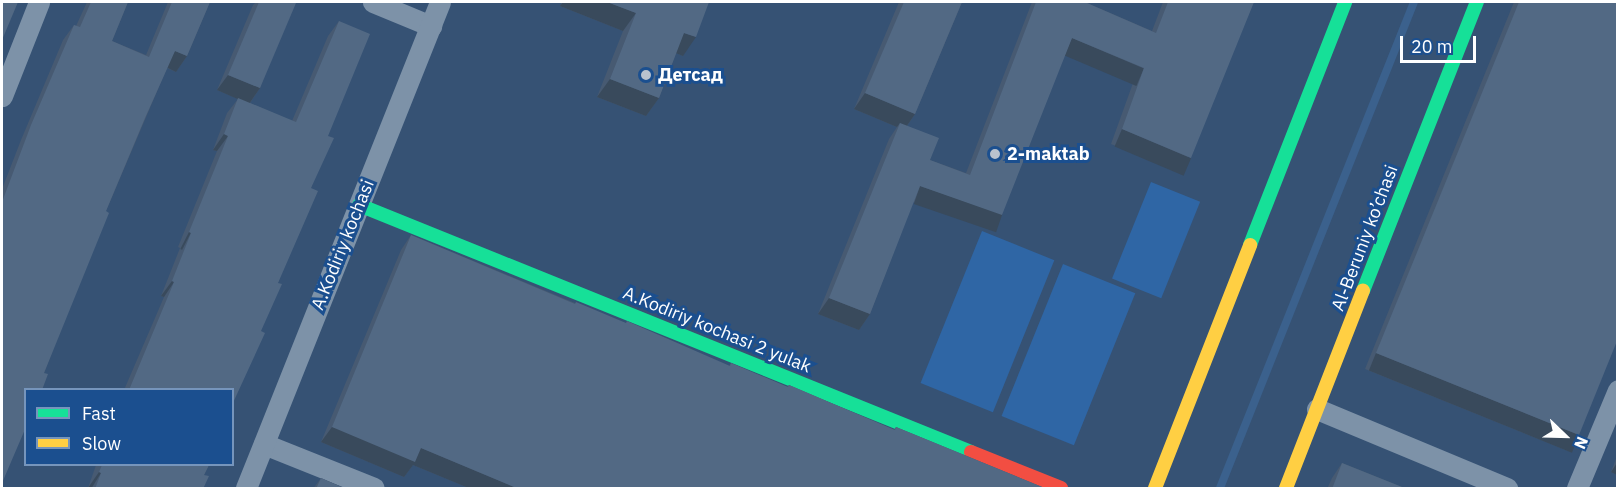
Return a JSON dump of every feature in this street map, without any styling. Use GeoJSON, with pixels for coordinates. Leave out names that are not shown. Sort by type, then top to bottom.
{"type":"FeatureCollection","features":[{"type":"Feature","properties":{"kind":"main road"},"geometry":{"type":"LineString","coordinates":[[1155,489],[1345,2]]}},
{"type":"Feature","properties":{"kind":"main road","name":"Al-Beruniy ko’chasi"},"geometry":{"type":"LineString","coordinates":[[1286,489],[1477,2]]}},
{"type":"Feature","properties":{"kind":"main road","name":"A.Kodiriy kochasi 2 yulak"},"geometry":{"type":"LineString","coordinates":[[359,205],[1061,489]]}},
{"type":"Feature","properties":{"kind":"street"},"geometry":{"type":"LineString","coordinates":[[2,96],[39,2]]}},
{"type":"Feature","properties":{"kind":"street"},"geometry":{"type":"LineString","coordinates":[[373,2],[431,26]]}},
{"type":"Feature","properties":{"kind":"street","name":"A.Kodiriy kochasi"},"geometry":{"type":"LineString","coordinates":[[246,489],[440,2]]}},
{"type":"Feature","properties":{"kind":"street"},"geometry":{"type":"LineString","coordinates":[[1577,489],[1617,390]]}},
{"type":"Feature","properties":{"kind":"street"},"geometry":{"type":"LineString","coordinates":[[1317,409],[1507,489]]}},
{"type":"Feature","properties":{"kind":"street"},"geometry":{"type":"LineString","coordinates":[[264,444],[374,489]]}},
{"type":"Feature","properties":{"kind":"shaded area"},"geometry":{"type":"Polygon","coordinates":[[[1151,182],[1200,202],[1161,298],[1112,278],[1151,182]]]}},
{"type":"Feature","properties":{"kind":"shaded area"},"geometry":{"type":"Polygon","coordinates":[[[982,231],[1054,260],[993,412],[921,383],[982,231]]]}},
{"type":"Feature","properties":{"kind":"shaded area"},"geometry":{"type":"Polygon","coordinates":[[[1063,264],[1135,293],[1074,445],[1002,416],[1063,264]]]}},
{"type":"Feature","properties":{"kind":"building"},"geometry":{"type":"Polygon","coordinates":[[[2,2],[18,2],[2,40],[2,2]]]}},
{"type":"Feature","properties":{"kind":"building"},"geometry":{"type":"Polygon","coordinates":[[[91,2],[128,2],[112,41],[149,57],[172,2],[210,2],[187,56],[175,51],[145,118],[106,211],[109,213],[44,373],[48,374],[43,388],[24,388],[24,432],[2,483],[2,202],[31,125],[74,25],[80,27],[91,2]]]}},
{"type":"Feature","properties":{"kind":"building"},"geometry":{"type":"Polygon","coordinates":[[[259,2],[296,3],[260,88],[228,75],[259,2]]]}},
{"type":"Feature","properties":{"kind":"building"},"geometry":{"type":"Polygon","coordinates":[[[607,2],[709,2],[696,37],[684,33],[659,98],[610,79],[636,13],[607,2]]]}},
{"type":"Feature","properties":{"kind":"building"},"geometry":{"type":"Polygon","coordinates":[[[904,2],[962,2],[915,114],[865,93],[904,2]]]}},
{"type":"Feature","properties":{"kind":"building"},"geometry":{"type":"Polygon","coordinates":[[[1036,2],[1087,2],[1156,33],[1168,2],[1254,2],[1191,158],[1122,129],[1144,68],[1072,38],[1002,215],[920,186],[870,314],[829,298],[900,123],[939,138],[930,160],[970,175],[1036,2]]]}},
{"type":"Feature","properties":{"kind":"building"},"geometry":{"type":"Polygon","coordinates":[[[1519,2],[1617,2],[1617,341],[1579,435],[1376,353],[1519,2]]]}},
{"type":"Feature","properties":{"kind":"building"},"geometry":{"type":"Polygon","coordinates":[[[339,21],[370,34],[328,136],[334,138],[311,188],[318,191],[278,283],[282,284],[261,331],[265,333],[234,401],[234,388],[130,388],[174,282],[172,281],[191,233],[189,232],[228,136],[224,134],[238,98],[296,122],[339,21]]]}},
{"type":"Feature","properties":{"kind":"building"},"geometry":{"type":"Polygon","coordinates":[[[411,235],[575,304],[576,302],[626,323],[627,321],[730,366],[731,363],[788,387],[789,385],[895,430],[896,427],[1047,489],[519,489],[421,448],[415,462],[332,427],[411,235]]]}},
{"type":"Feature","properties":{"kind":"building"},"geometry":{"type":"Polygon","coordinates":[[[1342,463],[1407,489],[1332,489],[1342,463]]]}},
{"type":"Feature","properties":{"kind":"building"},"geometry":{"type":"Polygon","coordinates":[[[102,466],[208,466],[204,475],[209,476],[203,489],[95,489],[101,473],[99,472],[102,466]]]}},
{"type":"Feature","properties":{"kind":"building"},"geometry":{"type":"Polygon","coordinates":[[[321,478],[346,489],[316,489],[321,478]]]}},
{"type":"Feature","properties":{"kind":"waterway"},"geometry":{"type":"LineString","coordinates":[[1220,488],[1414,2]]}},
{"type":"Feature","properties":{"kind":"traffic: fast"},"geometry":{"type":"LineString","coordinates":[[1250,245],[1345,2]]}},
{"type":"Feature","properties":{"kind":"traffic: fast"},"geometry":{"type":"LineString","coordinates":[[1363,291],[1477,2]]}},
{"type":"Feature","properties":{"kind":"traffic: fast"},"geometry":{"type":"LineString","coordinates":[[359,205],[971,452]]}},
{"type":"Feature","properties":{"kind":"traffic: slow"},"geometry":{"type":"LineString","coordinates":[[1155,488],[1250,245]]}},
{"type":"Feature","properties":{"kind":"traffic: slow"},"geometry":{"type":"LineString","coordinates":[[1286,488],[1363,291]]}},
{"type":"Feature","properties":{"kind":"traffic: jam"},"geometry":{"type":"LineString","coordinates":[[971,452],[1061,488]]}},
{"type":"Feature","properties":{"kind":"place","name":"Детсад"},"geometry":{"type":"Point","coordinates":[646,75]}},
{"type":"Feature","properties":{"kind":"place","name":"2-maktab"},"geometry":{"type":"Point","coordinates":[995,154]}}]}
